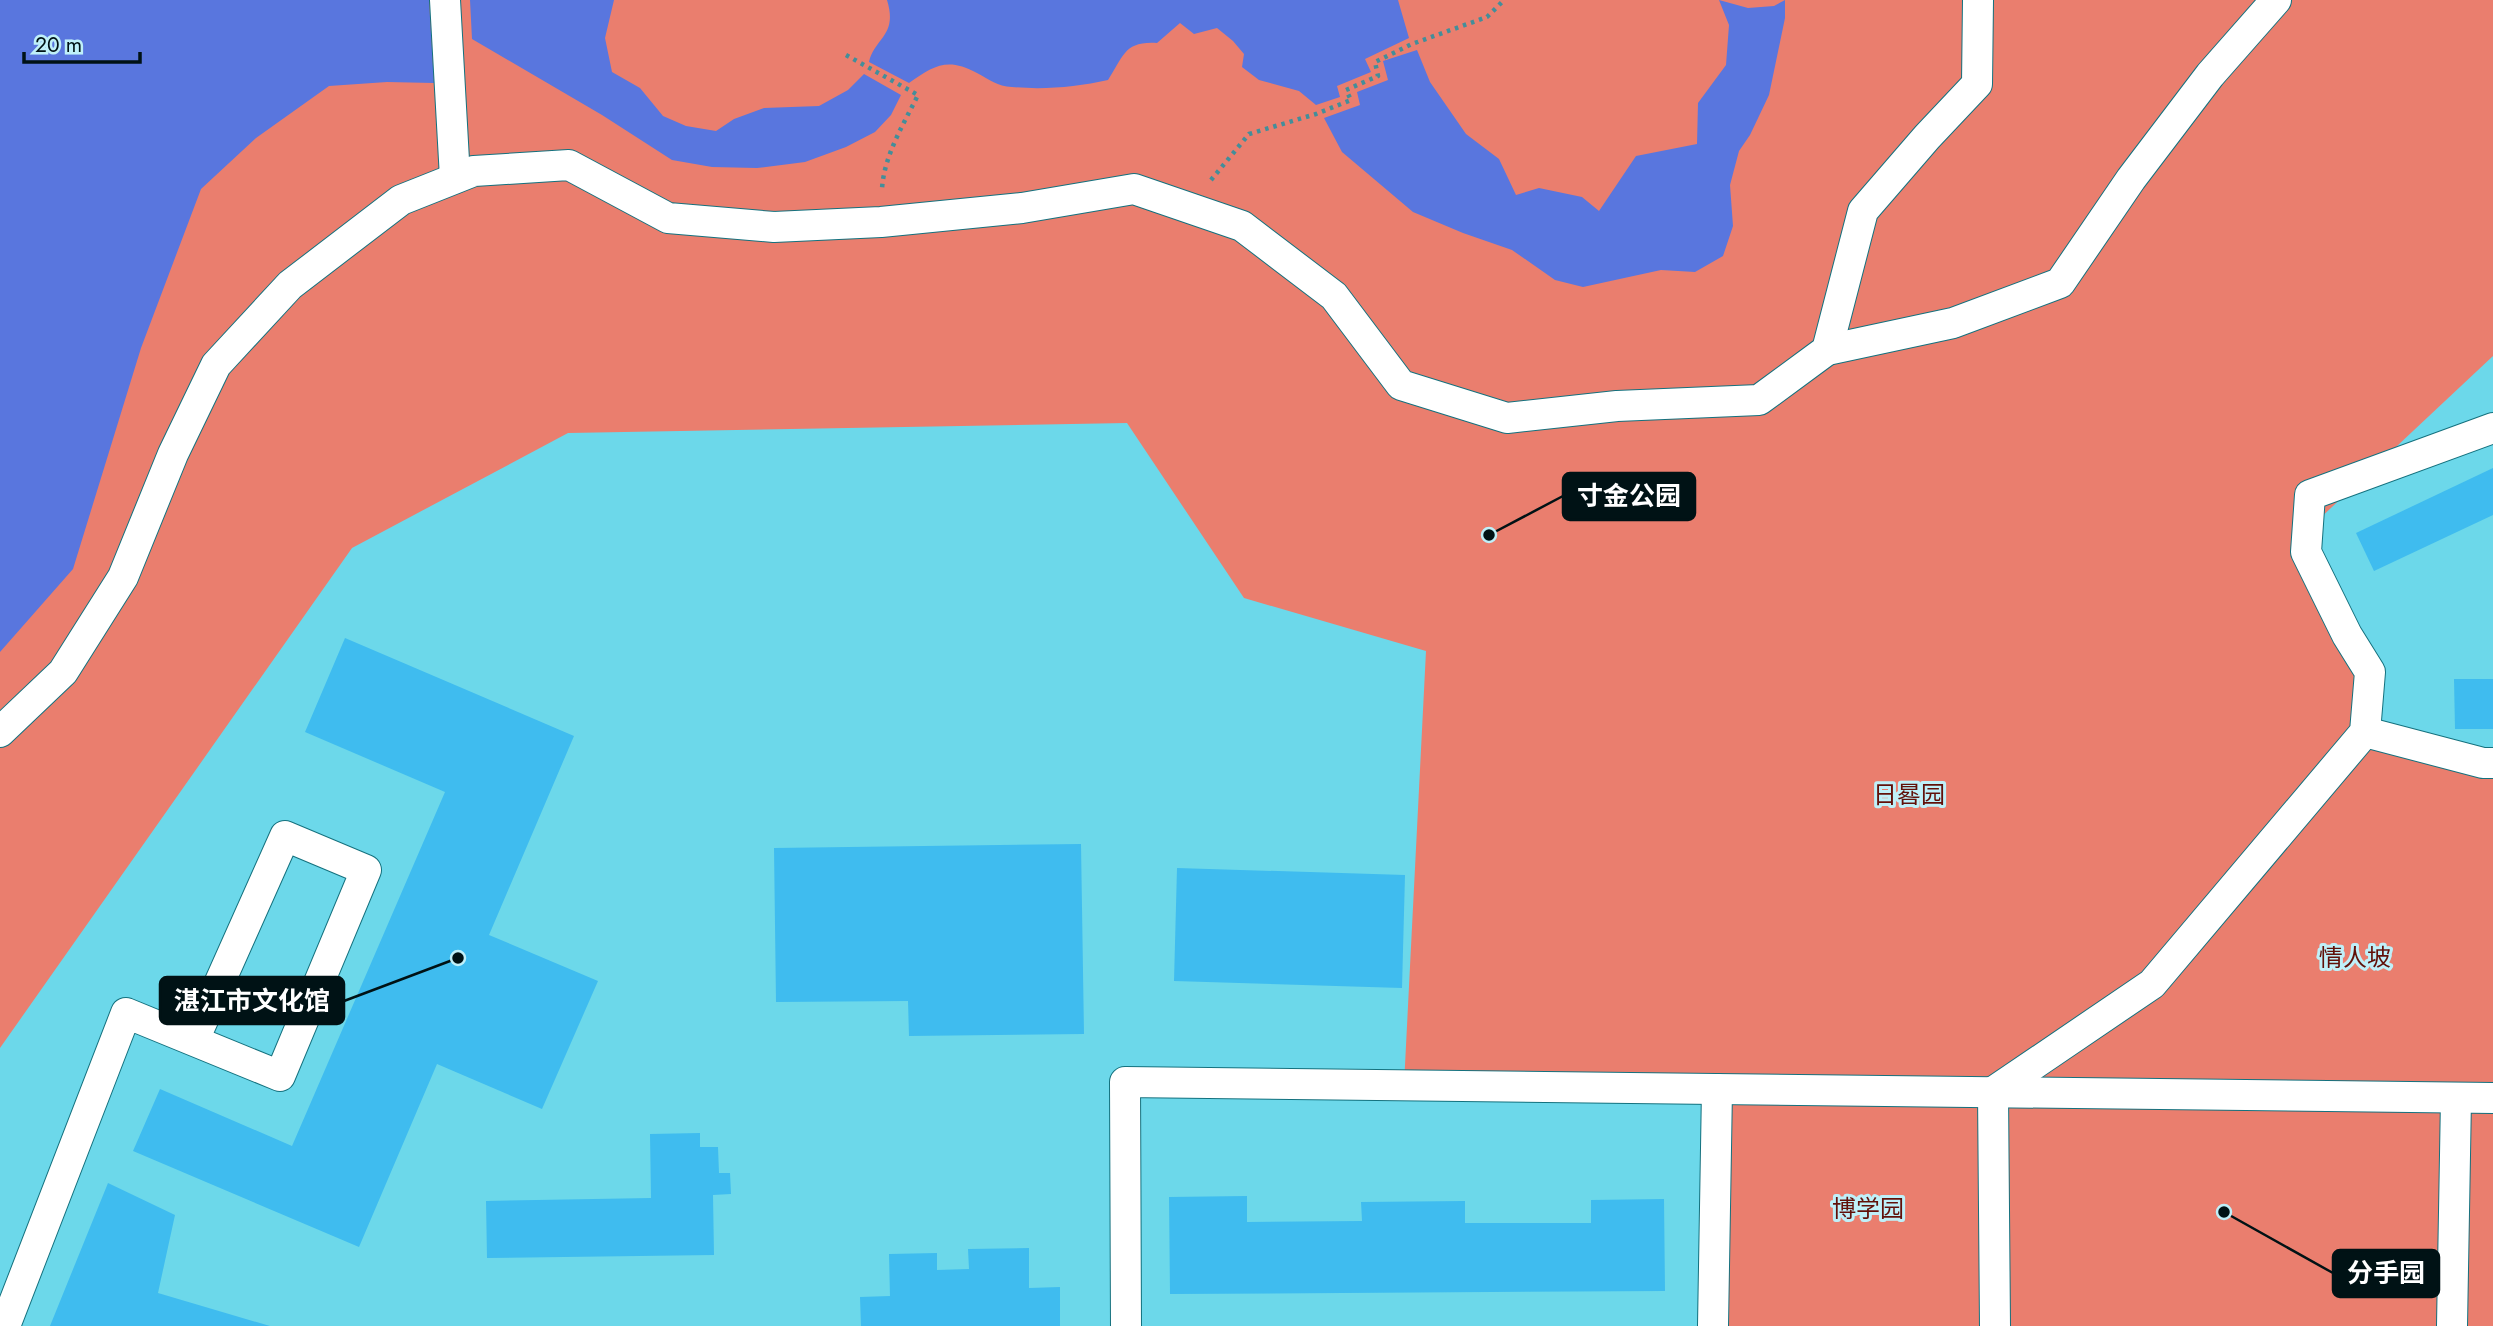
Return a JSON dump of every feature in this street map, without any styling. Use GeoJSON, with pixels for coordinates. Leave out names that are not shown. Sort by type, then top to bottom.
{"type":"FeatureCollection","features":[{"type":"Feature","properties":{"kind":"street"},"geometry":{"type":"LineString","coordinates":[[445,0],[455,178]]}},
{"type":"Feature","properties":{"kind":"street"},"geometry":{"type":"LineString","coordinates":[[1826,350],[1863,211],[1977,83],[1978,0]]}},
{"type":"Feature","properties":{"kind":"street"},"geometry":{"type":"LineString","coordinates":[[0,732],[63,672],[123,577],[173,454],[216,365],[290,285],[401,200],[474,171],[569,165],[668,218],[774,227],[881,222],[1022,208],[1134,189],[1242,226],[1334,296],[1401,385],[1507,418],[1617,406],[1759,400],[1826,350],[1952,323],[2060,283],[2131,179],[2210,75],[2276,0]]}},
{"type":"Feature","properties":{"kind":"street"},"geometry":{"type":"LineString","coordinates":[[1993,1092],[2152,984],[2365,732],[2370,672],[2347,635],[2306,552],[2310,495],[2493,428]]}},
{"type":"Feature","properties":{"kind":"street"},"geometry":{"type":"LineString","coordinates":[[2365,732],[2483,763],[2493,763]]}},
{"type":"Feature","properties":{"kind":"street"},"geometry":{"type":"LineString","coordinates":[[5,1326],[126,1013],[280,1076],[366,870],[285,836],[194,1040]]}},
{"type":"Feature","properties":{"kind":"street"},"geometry":{"type":"LineString","coordinates":[[1126,1326],[1125,1083],[2493,1098]]}},
{"type":"Feature","properties":{"kind":"street"},"geometry":{"type":"LineString","coordinates":[[1713,1326],[1717,1089]]}},
{"type":"Feature","properties":{"kind":"street"},"geometry":{"type":"LineString","coordinates":[[1993,1092],[1995,1326]]}},
{"type":"Feature","properties":{"kind":"street"},"geometry":{"type":"LineString","coordinates":[[2452,1326],[2456,1098]]}},
{"type":"Feature","properties":{"kind":"path"},"geometry":{"type":"LineString","coordinates":[[1188,207],[1249,134],[1316,114],[1351,100],[1346,89],[1378,76],[1374,62],[1412,44],[1487,17],[1504,0]]}},
{"type":"Feature","properties":{"kind":"path"},"geometry":{"type":"LineString","coordinates":[[846,55],[918,95],[883,174],[881,222]]}},
{"type":"Feature","properties":{"kind":"green space"},"geometry":{"type":"Polygon","coordinates":[[[0,0],[2493,0],[2493,356],[2316,522],[2308,520],[2370,672],[2366,731],[2493,763],[2493,1326],[1713,1326],[1717,1089],[1404,1085],[1426,651],[1244,598],[1127,423],[568,433],[352,548],[0,1048],[0,0]]]}},
{"type":"Feature","properties":{"kind":"water"},"geometry":{"type":"Polygon","coordinates":[[[0,0],[429,0],[434,83],[387,82],[329,86],[256,138],[201,189],[141,348],[73,569],[0,652],[0,0]]]}},
{"type":"Feature","properties":{"kind":"water"},"geometry":{"type":"Polygon","coordinates":[[[470,0],[614,0],[605,38],[612,72],[640,88],[663,116],[686,126],[716,131],[734,119],[764,108],[819,106],[848,90],[864,74],[901,95],[891,115],[875,132],[846,147],[805,162],[757,168],[712,167],[672,160],[602,115],[472,39],[470,0]]]}},
{"type":"Feature","properties":{"kind":"water"},"geometry":{"type":"Polygon","coordinates":[[[887,0],[1398,0],[1409,38],[1365,59],[1371,72],[1337,86],[1340,97],[1316,105],[1299,91],[1259,80],[1242,67],[1244,54],[1217,28],[1194,34],[1180,23],[1157,43],[1131,47],[1108,80],[1060,87],[1012,87],[998,84],[967,68],[949,64],[934,68],[909,83],[869,62],[888,29],[890,12],[887,0]]]}},
{"type":"Feature","properties":{"kind":"water"},"geometry":{"type":"Polygon","coordinates":[[[1719,0],[1748,8],[1774,6],[1785,0],[1785,18],[1769,95],[1750,135],[1739,151],[1730,185],[1733,226],[1723,256],[1695,272],[1661,270],[1583,287],[1555,280],[1512,250],[1413,212],[1342,152],[1324,118],[1360,105],[1357,92],[1388,80],[1383,61],[1417,50],[1430,82],[1466,134],[1499,159],[1516,195],[1539,188],[1582,197],[1599,211],[1636,156],[1697,144],[1698,103],[1726,65],[1729,25],[1719,0]]]}},
{"type":"Feature","properties":{"kind":"building"},"geometry":{"type":"Polygon","coordinates":[[[2493,468],[2493,515],[2374,571],[2356,533],[2493,468]]]}},
{"type":"Feature","properties":{"kind":"building"},"geometry":{"type":"Polygon","coordinates":[[[345,638],[574,736],[489,935],[598,981],[542,1109],[437,1064],[359,1247],[133,1151],[160,1089],[292,1146],[445,792],[305,732],[345,638]]]}},
{"type":"Feature","properties":{"kind":"building"},"geometry":{"type":"Polygon","coordinates":[[[2454,679],[2493,679],[2493,729],[2455,729],[2454,679]]]}},
{"type":"Feature","properties":{"kind":"building"},"geometry":{"type":"Polygon","coordinates":[[[1081,844],[1084,1034],[909,1036],[908,1001],[776,1002],[774,848],[1081,844]]]}},
{"type":"Feature","properties":{"kind":"building"},"geometry":{"type":"Polygon","coordinates":[[[1177,868],[1405,875],[1402,988],[1174,981],[1177,868]]]}},
{"type":"Feature","properties":{"kind":"building"},"geometry":{"type":"Polygon","coordinates":[[[700,1133],[700,1147],[718,1147],[719,1173],[730,1173],[731,1194],[713,1195],[714,1255],[487,1258],[486,1201],[651,1198],[650,1134],[700,1133]]]}},
{"type":"Feature","properties":{"kind":"building"},"geometry":{"type":"Polygon","coordinates":[[[108,1183],[175,1215],[158,1293],[270,1326],[50,1326],[108,1183]]]}},
{"type":"Feature","properties":{"kind":"building"},"geometry":{"type":"Polygon","coordinates":[[[1247,1196],[1247,1222],[1362,1221],[1361,1202],[1465,1201],[1465,1223],[1591,1223],[1591,1200],[1664,1199],[1665,1291],[1170,1294],[1169,1197],[1247,1196]]]}},
{"type":"Feature","properties":{"kind":"building"},"geometry":{"type":"Polygon","coordinates":[[[1029,1248],[1029,1288],[1060,1287],[1060,1326],[861,1326],[860,1297],[890,1296],[889,1254],[937,1253],[937,1270],[969,1269],[968,1249],[1029,1248]]]}},
{"type":"Feature","properties":{"kind":"place","name":"寸金公园"},"geometry":{"type":"Point","coordinates":[1489,535]}},
{"type":"Feature","properties":{"kind":"place","name":"湛江市文化馆"},"geometry":{"type":"Point","coordinates":[458,958]}},
{"type":"Feature","properties":{"kind":"place","name":"分手园"},"geometry":{"type":"Point","coordinates":[2224,1212]}},
{"type":"Feature","properties":{"kind":"park label","name":"日晷园"},"geometry":{"type":"Point","coordinates":[1909,795]}},
{"type":"Feature","properties":{"kind":"park label","name":"情人坡"},"geometry":{"type":"Point","coordinates":[2355,958]}},
{"type":"Feature","properties":{"kind":"park label","name":"博学园"},"geometry":{"type":"Point","coordinates":[1868,1209]}}]}
